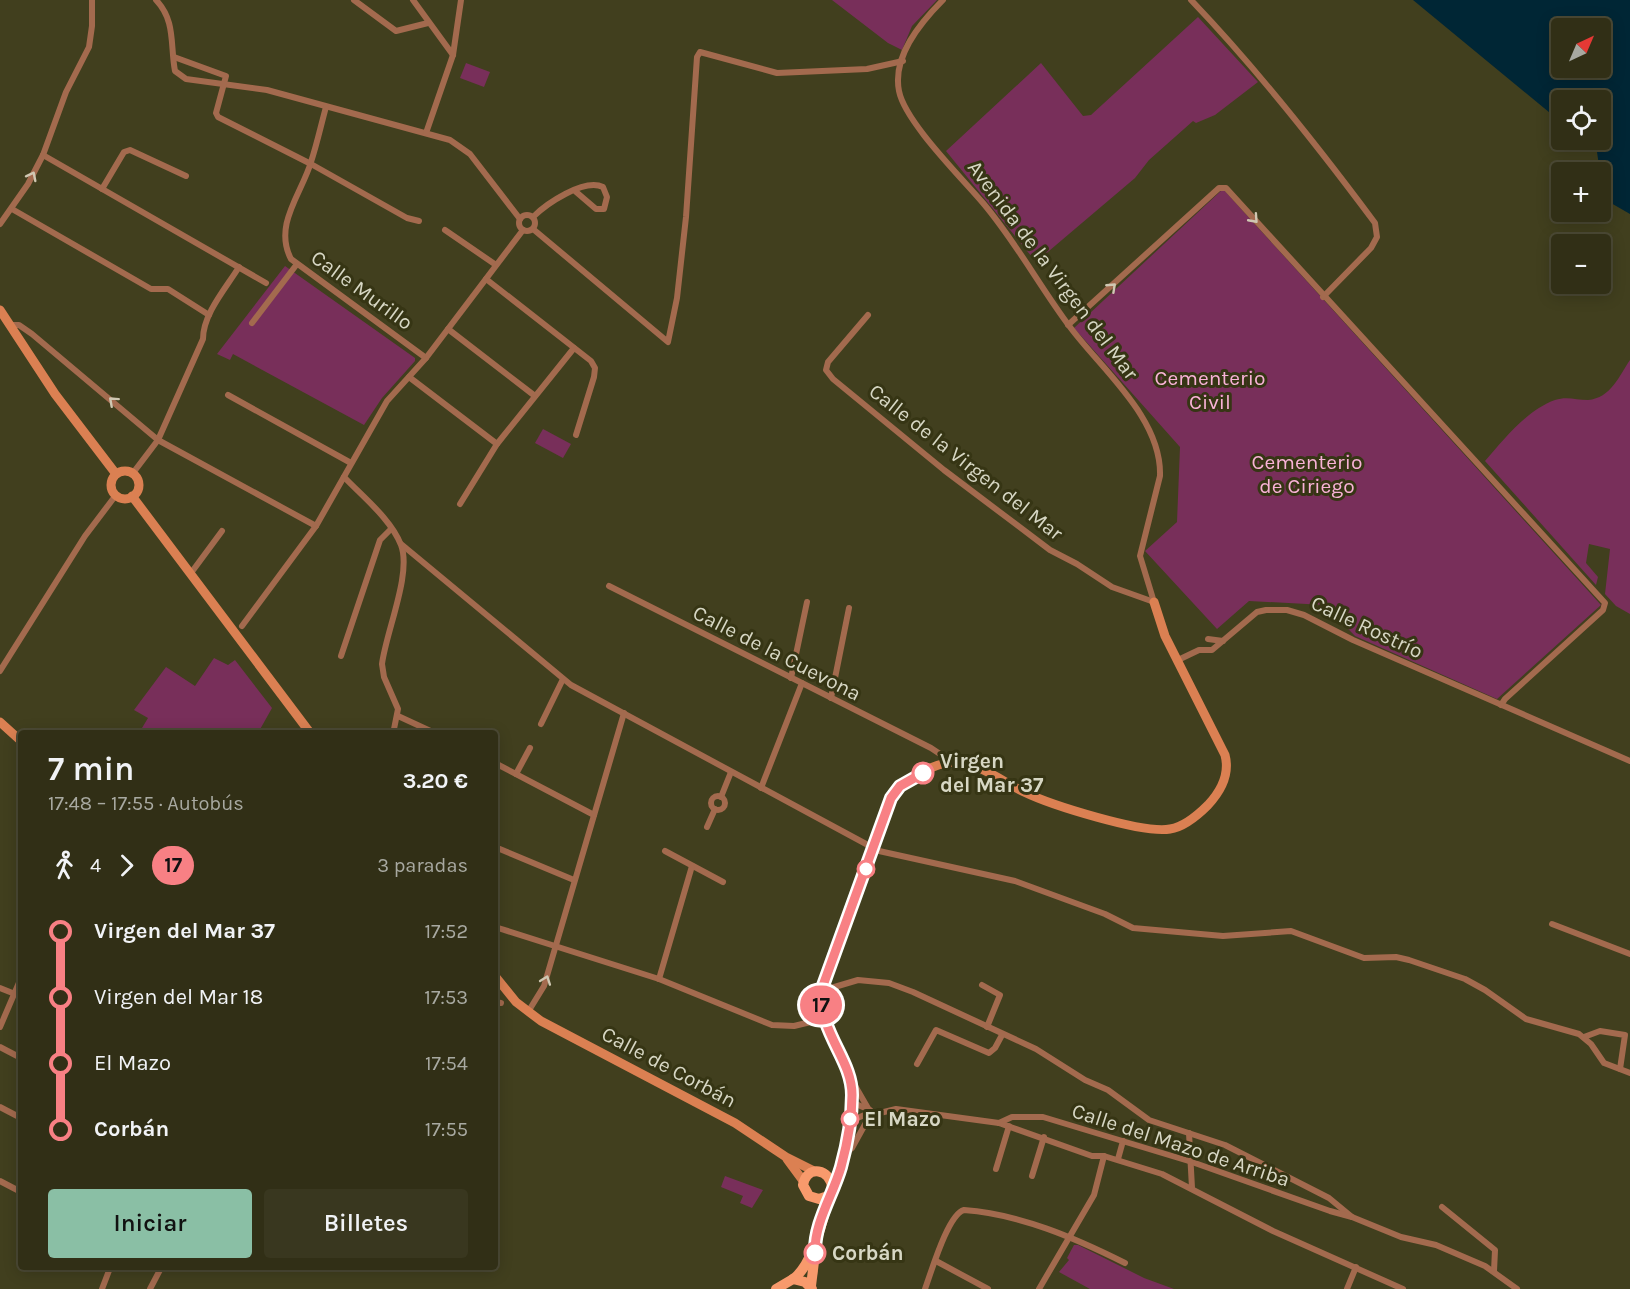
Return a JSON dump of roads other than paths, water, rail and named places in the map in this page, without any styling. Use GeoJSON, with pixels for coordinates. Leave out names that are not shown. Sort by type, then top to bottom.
{"type":"FeatureCollection","features":[{"type":"Feature","properties":{"kind":"main road"},"geometry":{"type":"LineString","coordinates":[[0,310],[49,385],[116,474]]}},
{"type":"Feature","properties":{"kind":"main road"},"geometry":{"type":"LineString","coordinates":[[124,471],[133,473],[139,485],[132,496],[124,498],[116,495],[111,482],[116,474],[124,471]]}},
{"type":"Feature","properties":{"kind":"main road"},"geometry":{"type":"LineString","coordinates":[[132,496],[308,730]]}},
{"type":"Feature","properties":{"kind":"main road","name":"Avenida de la Virgen del Mar"},"geometry":{"type":"LineString","coordinates":[[952,762],[965,763],[1053,805],[1161,830],[1180,826],[1209,804],[1224,782],[1227,764],[1220,743],[1165,636],[1154,602]]}},
{"type":"Feature","properties":{"kind":"main road"},"geometry":{"type":"LineString","coordinates":[[0,722],[18,738]]}},
{"type":"Feature","properties":{"kind":"main road"},"geometry":{"type":"LineString","coordinates":[[793,1279],[811,1288],[815,1246],[821,1219],[842,1157],[850,1120],[848,1074],[823,1019],[821,991],[896,791],[914,778],[952,762]]}},
{"type":"Feature","properties":{"kind":"main road","name":"Calle de Corbán"},"geometry":{"type":"LineString","coordinates":[[498,979],[530,1014],[735,1123],[786,1157],[818,1171]]}},
{"type":"Feature","properties":{"kind":"main road","name":"Calle de Corbán"},"geometry":{"type":"LineString","coordinates":[[786,1157],[804,1182]]}},
{"type":"Feature","properties":{"kind":"main road"},"geometry":{"type":"LineString","coordinates":[[821,1219],[813,1198],[804,1189],[804,1182],[818,1171],[833,1168],[842,1157]]}},
{"type":"Feature","properties":{"kind":"main road"},"geometry":{"type":"LineString","coordinates":[[818,1171],[830,1190]]}},
{"type":"Feature","properties":{"kind":"main road"},"geometry":{"type":"LineString","coordinates":[[813,1198],[830,1190]]}},
{"type":"Feature","properties":{"kind":"main road"},"geometry":{"type":"LineString","coordinates":[[776,1289],[801,1273],[815,1246]]}},
{"type":"Feature","properties":{"kind":"street"},"geometry":{"type":"LineString","coordinates":[[0,224],[12,209],[43,155],[66,92],[88,47],[93,0]]}},
{"type":"Feature","properties":{"kind":"street"},"geometry":{"type":"LineString","coordinates":[[156,0],[168,18],[173,33],[175,71],[186,78],[222,85],[243,85],[450,140],[463,147],[520,219],[520,226],[523,230]]}},
{"type":"Feature","properties":{"kind":"street"},"geometry":{"type":"LineString","coordinates":[[354,0],[396,31],[428,23]]}},
{"type":"Feature","properties":{"kind":"street"},"geometry":{"type":"LineString","coordinates":[[413,0],[453,55]]}},
{"type":"Feature","properties":{"kind":"street"},"geometry":{"type":"LineString","coordinates":[[426,133],[453,55],[461,0]]}},
{"type":"Feature","properties":{"kind":"street","name":"Avenida de la Virgen del Mar"},"geometry":{"type":"LineString","coordinates":[[943,0],[919,25],[903,61],[899,90],[909,112],[991,213],[1043,284],[1068,325],[1129,398],[1158,453],[1160,462],[1158,489],[1140,556],[1154,602]]}},
{"type":"Feature","properties":{"kind":"street"},"geometry":{"type":"LineString","coordinates":[[1191,0],[1262,77],[1311,137],[1375,223],[1377,237],[1371,248],[1323,297]]}},
{"type":"Feature","properties":{"kind":"street"},"geometry":{"type":"LineString","coordinates":[[242,626],[316,526],[387,401],[426,358],[523,230],[532,229],[668,342],[676,307],[684,240],[697,57],[700,52],[777,73],[867,69],[903,61]]}},
{"type":"Feature","properties":{"kind":"street"},"geometry":{"type":"LineString","coordinates":[[174,57],[226,76],[216,113],[218,117],[311,164],[407,218],[419,221]]}},
{"type":"Feature","properties":{"kind":"street","name":"Calle Murillo"},"geometry":{"type":"LineString","coordinates":[[326,107],[311,164],[295,195],[284,242],[291,259],[297,264],[426,358]]}},
{"type":"Feature","properties":{"kind":"street"},"geometry":{"type":"LineString","coordinates":[[102,189],[124,152],[130,150],[186,176]]}},
{"type":"Feature","properties":{"kind":"street"},"geometry":{"type":"LineString","coordinates":[[43,155],[266,283]]}},
{"type":"Feature","properties":{"kind":"street"},"geometry":{"type":"LineString","coordinates":[[533,217],[554,199],[575,191],[592,185],[603,187],[607,197],[604,208],[596,209],[575,191]]}},
{"type":"Feature","properties":{"kind":"street"},"geometry":{"type":"LineString","coordinates":[[1068,325],[1223,186],[1605,603],[1603,610],[1501,705]]}},
{"type":"Feature","properties":{"kind":"street"},"geometry":{"type":"LineString","coordinates":[[12,209],[151,289],[168,289],[209,315]]}},
{"type":"Feature","properties":{"kind":"street"},"geometry":{"type":"LineString","coordinates":[[520,219],[526,215],[533,217]]}},
{"type":"Feature","properties":{"kind":"street"},"geometry":{"type":"LineString","coordinates":[[532,229],[535,225],[533,217]]}},
{"type":"Feature","properties":{"kind":"street"},"geometry":{"type":"LineString","coordinates":[[445,230],[496,265]]}},
{"type":"Feature","properties":{"kind":"street"},"geometry":{"type":"LineString","coordinates":[[252,323],[297,264]]}},
{"type":"Feature","properties":{"kind":"street"},"geometry":{"type":"LineString","coordinates":[[133,473],[158,440],[203,339],[203,330],[209,315],[238,267]]}},
{"type":"Feature","properties":{"kind":"street"},"geometry":{"type":"LineString","coordinates":[[486,279],[591,361],[595,368],[576,435]]}},
{"type":"Feature","properties":{"kind":"street","name":"Calle de la Virgen del Mar"},"geometry":{"type":"LineString","coordinates":[[868,315],[831,356],[826,370],[833,379],[952,476],[1050,550],[1077,564],[1112,587],[1154,602]]}},
{"type":"Feature","properties":{"kind":"street"},"geometry":{"type":"LineString","coordinates":[[9,325],[19,325],[32,334],[158,440],[316,526]]}},
{"type":"Feature","properties":{"kind":"street"},"geometry":{"type":"LineString","coordinates":[[448,329],[535,396]]}},
{"type":"Feature","properties":{"kind":"street"},"geometry":{"type":"LineString","coordinates":[[460,504],[497,444],[574,348]]}},
{"type":"Feature","properties":{"kind":"street"},"geometry":{"type":"LineString","coordinates":[[410,377],[497,444]]}},
{"type":"Feature","properties":{"kind":"street"},"geometry":{"type":"LineString","coordinates":[[228,395],[351,463]]}},
{"type":"Feature","properties":{"kind":"street"},"geometry":{"type":"LineString","coordinates":[[344,477],[392,529],[401,544],[563,679],[873,848],[1015,881],[1105,914],[1133,928],[1223,936],[1291,931],[1364,958],[1396,957],[1421,964],[1485,990],[1526,1018],[1584,1037],[1604,1063],[1630,1073]]}},
{"type":"Feature","properties":{"kind":"street"},"geometry":{"type":"LineString","coordinates":[[0,671],[85,536],[116,495]]}},
{"type":"Feature","properties":{"kind":"street"},"geometry":{"type":"LineString","coordinates":[[340,656],[380,540],[392,529]]}},
{"type":"Feature","properties":{"kind":"street"},"geometry":{"type":"LineString","coordinates":[[191,573],[222,531]]}},
{"type":"Feature","properties":{"kind":"street"},"geometry":{"type":"LineString","coordinates":[[394,730],[398,709],[384,677],[382,664],[405,566],[401,544]]}},
{"type":"Feature","properties":{"kind":"street"},"geometry":{"type":"LineString","coordinates":[[405,566],[415,561],[422,562]]}},
{"type":"Feature","properties":{"kind":"street","name":"Calle de la Cuevona"},"geometry":{"type":"LineString","coordinates":[[609,586],[931,748],[952,762]]}},
{"type":"Feature","properties":{"kind":"street"},"geometry":{"type":"LineString","coordinates":[[791,678],[807,602]]}},
{"type":"Feature","properties":{"kind":"street"},"geometry":{"type":"LineString","coordinates":[[831,698],[849,608]]}},
{"type":"Feature","properties":{"kind":"street","name":"Calle Rostrío"},"geometry":{"type":"LineString","coordinates":[[1178,660],[1199,650],[1212,650],[1257,612],[1287,610],[1330,626],[1353,640],[1630,761]]}},
{"type":"Feature","properties":{"kind":"street"},"geometry":{"type":"LineString","coordinates":[[1208,639],[1224,641]]}},
{"type":"Feature","properties":{"kind":"street"},"geometry":{"type":"LineString","coordinates":[[541,724],[563,679]]}},
{"type":"Feature","properties":{"kind":"street"},"geometry":{"type":"LineString","coordinates":[[761,788],[802,683]]}},
{"type":"Feature","properties":{"kind":"street"},"geometry":{"type":"LineString","coordinates":[[530,1014],[544,986],[624,713]]}},
{"type":"Feature","properties":{"kind":"street"},"geometry":{"type":"LineString","coordinates":[[398,716],[428,730]]}},
{"type":"Feature","properties":{"kind":"street"},"geometry":{"type":"LineString","coordinates":[[516,774],[530,748]]}},
{"type":"Feature","properties":{"kind":"street"},"geometry":{"type":"LineString","coordinates":[[931,748],[937,754],[935,768]]}},
{"type":"Feature","properties":{"kind":"street"},"geometry":{"type":"LineString","coordinates":[[498,765],[594,815]]}},
{"type":"Feature","properties":{"kind":"street"},"geometry":{"type":"LineString","coordinates":[[707,827],[715,809],[711,800],[721,797],[731,772]]}},
{"type":"Feature","properties":{"kind":"street"},"geometry":{"type":"LineString","coordinates":[[498,848],[574,880]]}},
{"type":"Feature","properties":{"kind":"street"},"geometry":{"type":"LineString","coordinates":[[665,851],[723,882]]}},
{"type":"Feature","properties":{"kind":"street"},"geometry":{"type":"LineString","coordinates":[[659,979],[692,866]]}},
{"type":"Feature","properties":{"kind":"street"},"geometry":{"type":"LineString","coordinates":[[1552,924],[1630,954]]}},
{"type":"Feature","properties":{"kind":"street"},"geometry":{"type":"LineString","coordinates":[[498,927],[659,979],[772,1025],[794,1026],[823,1019]]}},
{"type":"Feature","properties":{"kind":"street","name":"Calle del Mazo de Arriba"},"geometry":{"type":"LineString","coordinates":[[821,991],[858,980],[889,983],[1036,1049],[1085,1080],[1108,1090],[1149,1120],[1225,1145],[1329,1198],[1352,1217]]}},
{"type":"Feature","properties":{"kind":"street"},"geometry":{"type":"LineString","coordinates":[[982,985],[1000,994],[987,1027]]}},
{"type":"Feature","properties":{"kind":"street"},"geometry":{"type":"LineString","coordinates":[[0,1027],[18,986]]}},
{"type":"Feature","properties":{"kind":"street"},"geometry":{"type":"LineString","coordinates":[[0,988],[15,994]]}},
{"type":"Feature","properties":{"kind":"street"},"geometry":{"type":"LineString","coordinates":[[917,1064],[936,1030],[989,1053],[1002,1035]]}},
{"type":"Feature","properties":{"kind":"street"},"geometry":{"type":"LineString","coordinates":[[1584,1037],[1600,1031],[1626,1035],[1620,1070]]}},
{"type":"Feature","properties":{"kind":"street"},"geometry":{"type":"LineString","coordinates":[[0,1047],[18,1056]]}},
{"type":"Feature","properties":{"kind":"street"},"geometry":{"type":"LineString","coordinates":[[848,1074],[869,1110]]}},
{"type":"Feature","properties":{"kind":"street"},"geometry":{"type":"LineString","coordinates":[[851,1102],[869,1110],[912,1110],[1009,1126],[1092,1156],[1118,1159],[1162,1173],[1256,1223],[1403,1289]]}},
{"type":"Feature","properties":{"kind":"street"},"geometry":{"type":"LineString","coordinates":[[0,1107],[18,1116]]}},
{"type":"Feature","properties":{"kind":"street"},"geometry":{"type":"LineString","coordinates":[[850,1120],[867,1114],[869,1110]]}},
{"type":"Feature","properties":{"kind":"street"},"geometry":{"type":"LineString","coordinates":[[842,1157],[852,1148],[868,1119],[883,1111]]}},
{"type":"Feature","properties":{"kind":"street","name":"Calle del Mazo de Arriba"},"geometry":{"type":"LineString","coordinates":[[999,1124],[1012,1118],[1043,1118],[1192,1162],[1352,1217],[1401,1237],[1436,1245],[1494,1271],[1517,1289]]}},
{"type":"Feature","properties":{"kind":"street"},"geometry":{"type":"LineString","coordinates":[[996,1169],[1009,1126]]}},
{"type":"Feature","properties":{"kind":"street"},"geometry":{"type":"LineString","coordinates":[[1189,1132],[1192,1188]]}},
{"type":"Feature","properties":{"kind":"street"},"geometry":{"type":"LineString","coordinates":[[1032,1176],[1044,1137]]}},
{"type":"Feature","properties":{"kind":"street"},"geometry":{"type":"LineString","coordinates":[[1118,1159],[1123,1141]]}},
{"type":"Feature","properties":{"kind":"street"},"geometry":{"type":"LineString","coordinates":[[1039,1289],[1094,1195],[1104,1156]]}},
{"type":"Feature","properties":{"kind":"street"},"geometry":{"type":"LineString","coordinates":[[0,1181],[18,1190]]}},
{"type":"Feature","properties":{"kind":"street"},"geometry":{"type":"LineString","coordinates":[[1442,1207],[1495,1250],[1494,1271]]}},
{"type":"Feature","properties":{"kind":"street"},"geometry":{"type":"LineString","coordinates":[[925,1289],[959,1211],[980,1211],[1069,1236],[1125,1263]]}},
{"type":"Feature","properties":{"kind":"street"},"geometry":{"type":"LineString","coordinates":[[936,1261],[988,1289]]}},
{"type":"Feature","properties":{"kind":"street"},"geometry":{"type":"LineString","coordinates":[[1347,1289],[1356,1267]]}},
{"type":"Feature","properties":{"kind":"street"},"geometry":{"type":"LineString","coordinates":[[102,1289],[109,1270]]}},
{"type":"Feature","properties":{"kind":"street"},"geometry":{"type":"LineString","coordinates":[[150,1289],[160,1270]]}},
{"type":"Feature","properties":{"kind":"street"},"geometry":{"type":"LineString","coordinates":[[1381,1289],[1385,1281]]}},
{"type":"Feature","properties":{"kind":"water"},"geometry":{"type":"Polygon","coordinates":[[[1413,0],[1630,0],[1630,214],[1611,203],[1611,162],[1598,162],[1594,150],[1611,150],[1611,90],[1551,90],[1551,114],[1413,0]]]}},
{"type":"Feature","properties":{"kind":"place","name":"Virgen del Mar 37"},"geometry":{"type":"Point","coordinates":[923,773]}},
{"type":"Feature","properties":{"kind":"place","name":"El Mazo"},"geometry":{"type":"Point","coordinates":[850,1119]}},
{"type":"Feature","properties":{"kind":"place","name":"Corbán"},"geometry":{"type":"Point","coordinates":[815,1253]}},
{"type":"Feature","properties":{"kind":"park label","name":"Cementerio Civil"},"geometry":{"type":"Point","coordinates":[1210,390]}},
{"type":"Feature","properties":{"kind":"park label","name":"Cementerio de Ciriego"},"geometry":{"type":"Point","coordinates":[1307,474]}}]}
